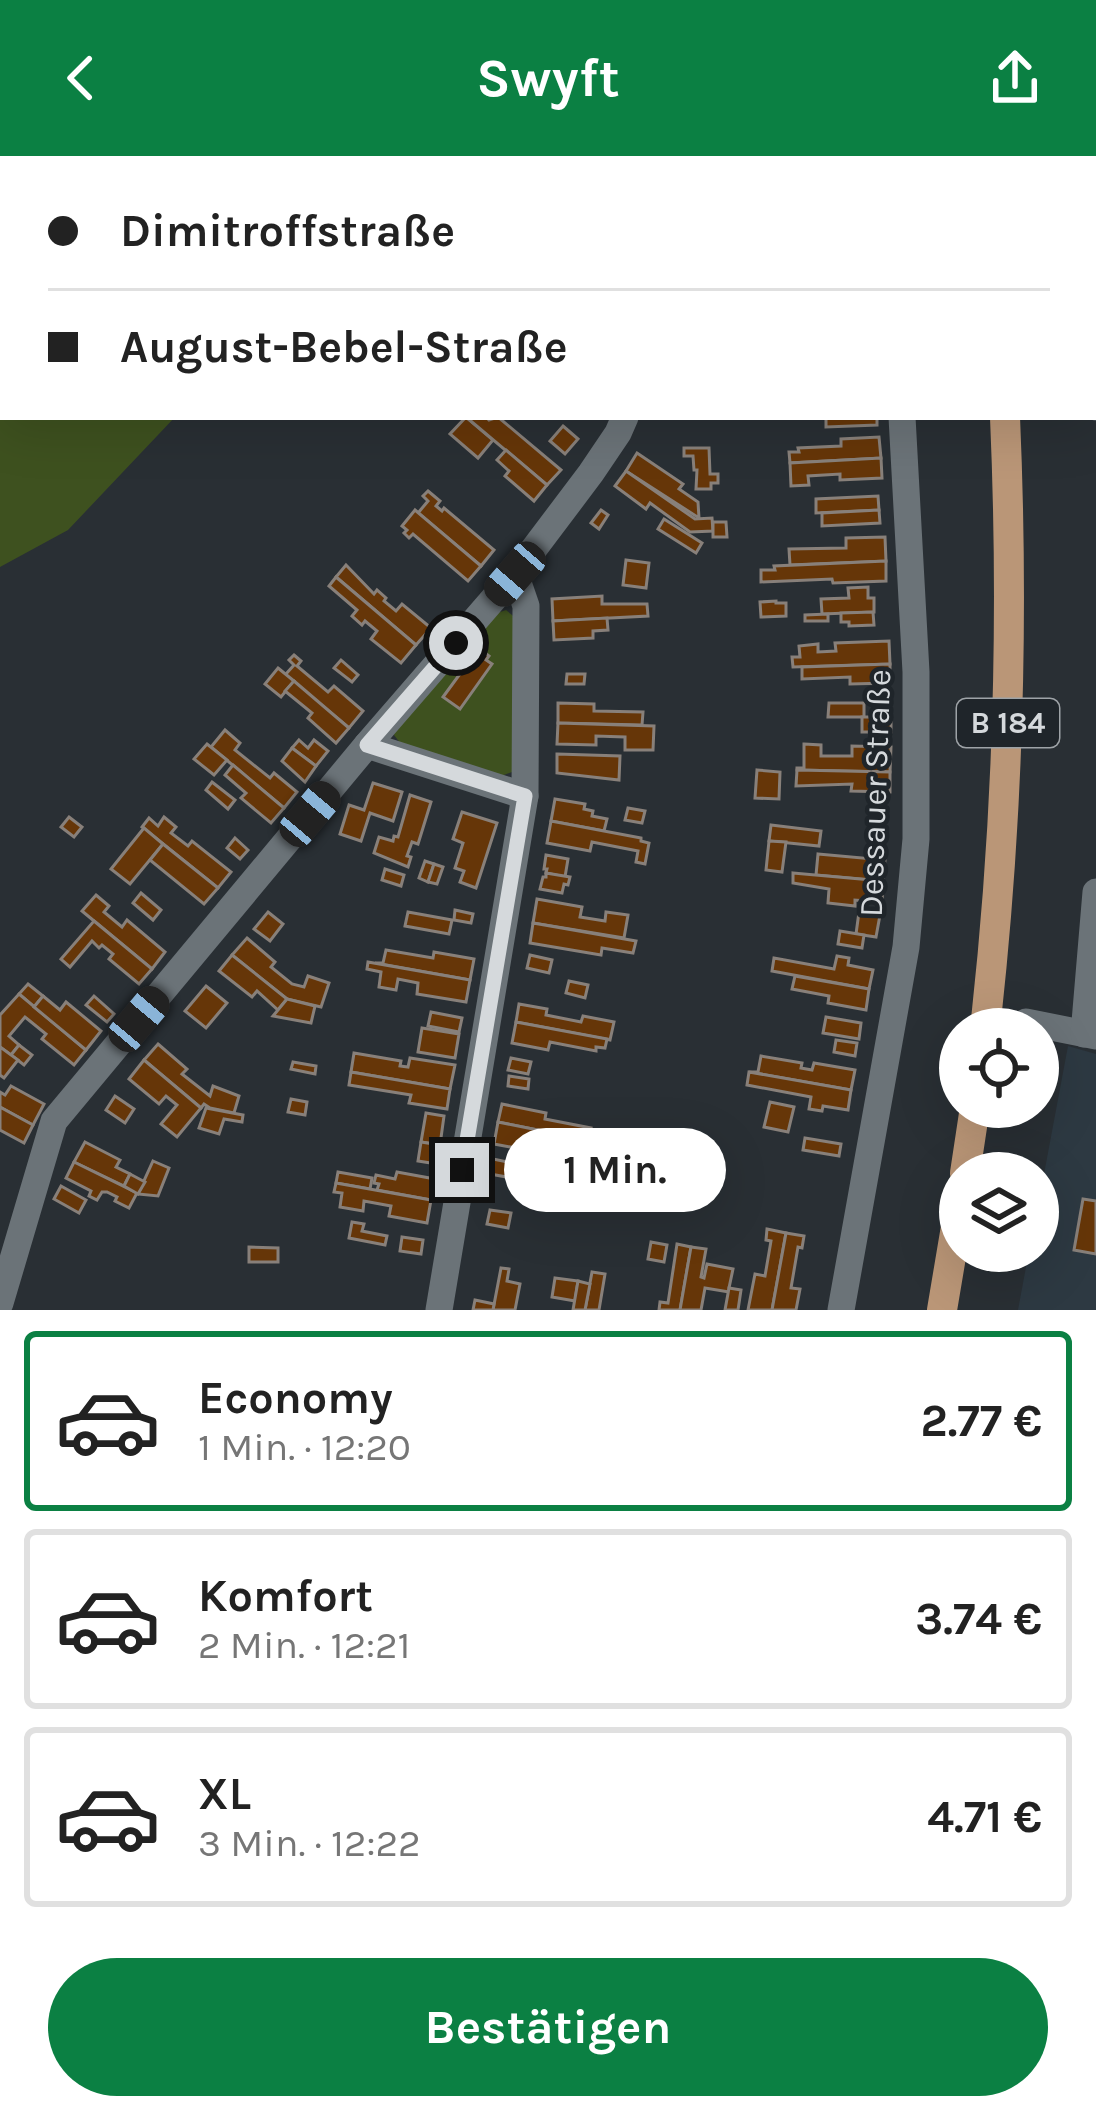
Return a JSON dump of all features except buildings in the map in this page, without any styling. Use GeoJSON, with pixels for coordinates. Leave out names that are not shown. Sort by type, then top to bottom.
{"type":"FeatureCollection","features":[{"type":"Feature","properties":{"kind":"main road","name":"B 184"},"geometry":{"type":"LineString","coordinates":[[987,1008],[1008,736],[1005,420]]}},
{"type":"Feature","properties":{"kind":"main road"},"geometry":{"type":"LineString","coordinates":[[942,1310],[948,1272]]}},
{"type":"Feature","properties":{"kind":"street"},"geometry":{"type":"LineString","coordinates":[[0,1303],[54,1121],[515,574],[624,420]]}},
{"type":"Feature","properties":{"kind":"street","name":"Dessauer Straße"},"geometry":{"type":"LineString","coordinates":[[841,1310],[906,947],[916,839],[916,673],[902,420]]}},
{"type":"Feature","properties":{"kind":"street"},"geometry":{"type":"LineString","coordinates":[[439,1310],[525,796],[526,606],[515,574]]}},
{"type":"Feature","properties":{"kind":"street"},"geometry":{"type":"LineString","coordinates":[[367,745],[525,796]]}},
{"type":"Feature","properties":{"kind":"street"},"geometry":{"type":"LineString","coordinates":[[1059,1029],[1090,1035],[1096,892]]}},
{"type":"Feature","properties":{"kind":"shaded area"},"geometry":{"type":"Polygon","coordinates":[[[1068,1046],[1096,1054],[1096,1310],[1018,1310],[1025,1272],[1059,1272],[1059,1152],[1048,1152],[1053,1128],[1059,1128],[1059,1094],[1068,1046]]]}},
{"type":"Feature","properties":{"kind":"green space"},"geometry":{"type":"Polygon","coordinates":[[[0,420],[172,420],[68,530],[0,567],[0,420]]]}},
{"type":"Feature","properties":{"kind":"green space"},"geometry":{"type":"Polygon","coordinates":[[[506,610],[518,620],[512,772],[495,778],[404,748],[394,735],[401,715],[488,616],[506,610]]]}},
{"type":"Feature","properties":{"kind":"route"},"geometry":{"type":"LineString","coordinates":[[456,643],[367,745],[525,796],[462,1170]]}}]}
